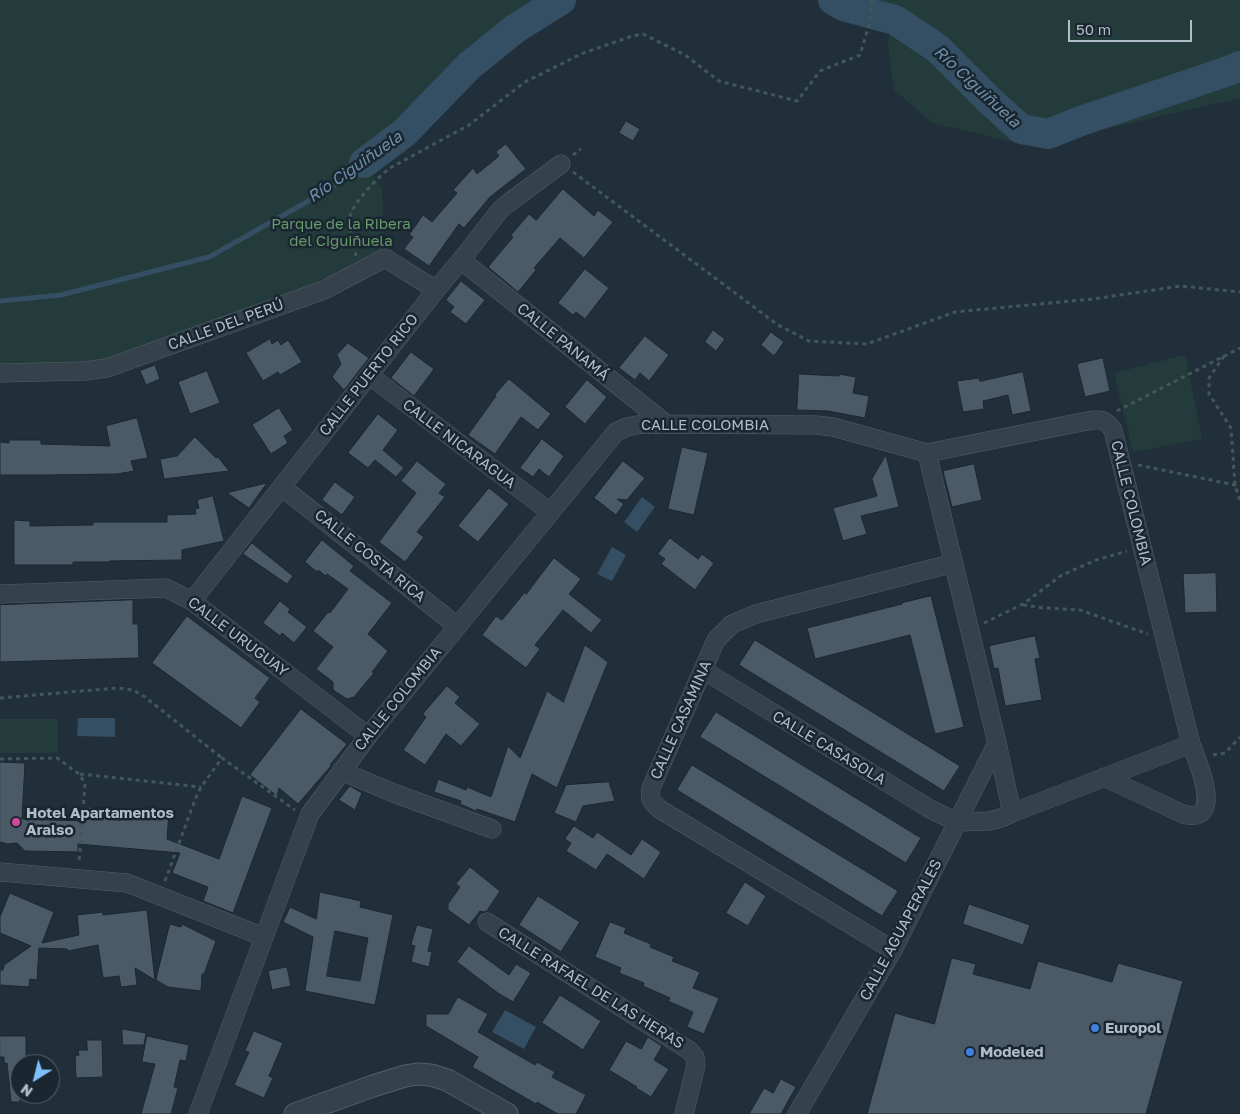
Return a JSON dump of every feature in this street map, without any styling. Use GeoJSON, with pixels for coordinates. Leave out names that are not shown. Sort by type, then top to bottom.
{"type":"FeatureCollection","features":[{"type":"Feature","properties":{"kind":"street","name":"CALLE PUERTO RICO"},"geometry":{"type":"LineString","coordinates":[[192,601],[501,209],[562,164]]}},
{"type":"Feature","properties":{"kind":"street","name":"CALLE DEL PERÚ"},"geometry":{"type":"LineString","coordinates":[[0,373],[85,371],[107,368],[324,290],[385,258],[436,290]]}},
{"type":"Feature","properties":{"kind":"street","name":"CALLE PANAMÁ"},"geometry":{"type":"LineString","coordinates":[[461,260],[665,423]]}},
{"type":"Feature","properties":{"kind":"street","name":"CALLE NICARAGUA"},"geometry":{"type":"LineString","coordinates":[[369,375],[550,512]]}},
{"type":"Feature","properties":{"kind":"street","name":"CALLE COLOMBIA"},"geometry":{"type":"LineString","coordinates":[[200,1112],[310,814],[368,736],[550,512],[616,432],[627,427],[665,423],[816,425],[833,427],[927,453],[1087,421],[1101,419],[1108,423],[1113,430],[1193,751],[1205,786],[1206,806],[1200,814],[1192,816],[1183,814],[1104,777]]}},
{"type":"Feature","properties":{"kind":"street"},"geometry":{"type":"LineString","coordinates":[[927,453],[1012,813]]}},
{"type":"Feature","properties":{"kind":"street","name":"CALLE COSTA RICA"},"geometry":{"type":"LineString","coordinates":[[282,486],[457,626]]}},
{"type":"Feature","properties":{"kind":"street","name":"CALLE CASAMINA"},"geometry":{"type":"LineString","coordinates":[[893,950],[661,810],[653,804],[650,795],[651,788],[716,640],[732,624],[756,614],[954,563]]}},
{"type":"Feature","properties":{"kind":"street","name":"CALLE URUGUAY"},"geometry":{"type":"LineString","coordinates":[[0,594],[166,588],[192,601],[368,736]]}},
{"type":"Feature","properties":{"kind":"street","name":"CALLE CASASOLA"},"geometry":{"type":"LineString","coordinates":[[703,670],[930,809],[957,822]]}},
{"type":"Feature","properties":{"kind":"street","name":"CALLE AGUAPERALES"},"geometry":{"type":"LineString","coordinates":[[797,1114],[893,950],[997,743]]}},
{"type":"Feature","properties":{"kind":"street"},"geometry":{"type":"LineString","coordinates":[[957,822],[989,821],[1001,818],[1104,777],[1193,751]]}},
{"type":"Feature","properties":{"kind":"street"},"geometry":{"type":"LineString","coordinates":[[341,771],[396,794],[492,829]]}},
{"type":"Feature","properties":{"kind":"street"},"geometry":{"type":"LineString","coordinates":[[972,794],[986,786],[992,785],[1000,786],[1007,791]]}},
{"type":"Feature","properties":{"kind":"street"},"geometry":{"type":"LineString","coordinates":[[0,872],[127,883],[264,937]]}},
{"type":"Feature","properties":{"kind":"street","name":"CALLE RAFAEL DE LAS HERAS"},"geometry":{"type":"LineString","coordinates":[[487,922],[690,1051],[695,1057],[696,1065],[684,1114]]}},
{"type":"Feature","properties":{"kind":"street"},"geometry":{"type":"LineString","coordinates":[[295,1114],[373,1086],[417,1074],[431,1075],[447,1080],[507,1114]]}},
{"type":"Feature","properties":{"kind":"path"},"geometry":{"type":"LineString","coordinates":[[359,272],[349,221],[357,202],[382,174],[470,126],[525,82],[553,67],[581,54],[643,34],[685,55],[719,81],[797,101],[820,71],[860,55],[869,25],[872,1]]}},
{"type":"Feature","properties":{"kind":"path"},"geometry":{"type":"LineString","coordinates":[[580,149],[562,164],[778,326],[809,341],[867,344],[955,312],[1094,299],[1180,286],[1240,292]]}},
{"type":"Feature","properties":{"kind":"path"},"geometry":{"type":"LineString","coordinates":[[1101,419],[1240,348]]}},
{"type":"Feature","properties":{"kind":"path"},"geometry":{"type":"LineString","coordinates":[[1224,356],[1209,378],[1209,394],[1231,428],[1235,485],[1240,501]]}},
{"type":"Feature","properties":{"kind":"path"},"geometry":{"type":"LineString","coordinates":[[1120,461],[1240,486]]}},
{"type":"Feature","properties":{"kind":"path"},"geometry":{"type":"LineString","coordinates":[[970,629],[1023,604],[1062,576],[1096,560],[1142,547]]}},
{"type":"Feature","properties":{"kind":"path"},"geometry":{"type":"LineString","coordinates":[[1023,604],[1045,608],[1080,610],[1165,640]]}},
{"type":"Feature","properties":{"kind":"path"},"geometry":{"type":"LineString","coordinates":[[0,698],[117,688],[133,690],[222,758],[308,819]]}},
{"type":"Feature","properties":{"kind":"path"},"geometry":{"type":"LineString","coordinates":[[1193,751],[1225,753],[1240,737]]}},
{"type":"Feature","properties":{"kind":"path"},"geometry":{"type":"LineString","coordinates":[[0,759],[57,758],[79,774],[85,783],[78,879]]}},
{"type":"Feature","properties":{"kind":"path"},"geometry":{"type":"LineString","coordinates":[[160,896],[196,797],[222,758]]}},
{"type":"Feature","properties":{"kind":"path"},"geometry":{"type":"LineString","coordinates":[[79,774],[201,787]]}},
{"type":"Feature","properties":{"kind":"green space","name":"Parque de la Ribera del Ciguiñuela"},"geometry":{"type":"Polygon","coordinates":[[[0,0],[561,0],[516,28],[469,66],[404,133],[364,163],[382,189],[385,258],[107,368],[0,373],[0,0]]]}},
{"type":"Feature","properties":{"kind":"green space"},"geometry":{"type":"Polygon","coordinates":[[[833,0],[1240,0],[1240,98],[1030,146],[933,123],[894,90],[888,42],[891,19],[843,6],[833,0]]]}},
{"type":"Feature","properties":{"kind":"green space"},"geometry":{"type":"Polygon","coordinates":[[[1185,355],[1202,439],[1133,452],[1114,373],[1185,355]]]}},
{"type":"Feature","properties":{"kind":"green space"},"geometry":{"type":"Polygon","coordinates":[[[0,719],[58,719],[58,753],[0,753],[0,719]]]}},
{"type":"Feature","properties":{"kind":"water"},"geometry":{"type":"Polygon","coordinates":[[[642,497],[655,507],[637,532],[624,522],[642,497]]]}},
{"type":"Feature","properties":{"kind":"water"},"geometry":{"type":"Polygon","coordinates":[[[612,547],[626,555],[612,581],[597,574],[612,547]]]}},
{"type":"Feature","properties":{"kind":"water"},"geometry":{"type":"Polygon","coordinates":[[[78,718],[115,718],[115,737],[77,736],[78,718]]]}},
{"type":"Feature","properties":{"kind":"water"},"geometry":{"type":"Polygon","coordinates":[[[505,1010],[536,1027],[524,1049],[492,1032],[505,1010]]]}},
{"type":"Feature","properties":{"kind":"building"},"geometry":{"type":"Polygon","coordinates":[[[626,121],[640,129],[633,141],[619,133],[626,121]]]}},
{"type":"Feature","properties":{"kind":"building"},"geometry":{"type":"Polygon","coordinates":[[[506,144],[526,169],[490,197],[464,228],[459,224],[429,266],[404,249],[413,237],[409,235],[423,215],[432,222],[457,193],[453,190],[473,168],[477,174],[499,156],[496,152],[506,144]]]}},
{"type":"Feature","properties":{"kind":"building"},"geometry":{"type":"Polygon","coordinates":[[[563,189],[594,216],[598,210],[613,222],[584,258],[560,238],[534,268],[536,270],[518,292],[488,267],[529,214],[536,220],[563,189]]]}},
{"type":"Feature","properties":{"kind":"building"},"geometry":{"type":"Polygon","coordinates":[[[585,269],[609,288],[585,319],[576,312],[573,315],[558,303],[585,269]]]}},
{"type":"Feature","properties":{"kind":"building"},"geometry":{"type":"Polygon","coordinates":[[[461,281],[485,300],[466,324],[450,312],[454,307],[446,300],[461,281]]]}},
{"type":"Feature","properties":{"kind":"building"},"geometry":{"type":"Polygon","coordinates":[[[713,330],[725,339],[716,351],[705,342],[713,330]]]}},
{"type":"Feature","properties":{"kind":"building"},"geometry":{"type":"Polygon","coordinates":[[[771,332],[784,342],[774,356],[761,345],[771,332]]]}},
{"type":"Feature","properties":{"kind":"building"},"geometry":{"type":"Polygon","coordinates":[[[645,336],[669,355],[649,381],[640,373],[635,380],[619,368],[645,336]]]}},
{"type":"Feature","properties":{"kind":"building"},"geometry":{"type":"Polygon","coordinates":[[[270,339],[272,344],[278,340],[281,345],[288,340],[302,362],[280,375],[278,372],[263,381],[246,353],[270,339]]]}},
{"type":"Feature","properties":{"kind":"building"},"geometry":{"type":"Polygon","coordinates":[[[348,343],[369,358],[344,390],[332,377],[341,364],[337,355],[348,343]]]}},
{"type":"Feature","properties":{"kind":"building"},"geometry":{"type":"Polygon","coordinates":[[[411,352],[434,369],[414,396],[391,378],[411,352]]]}},
{"type":"Feature","properties":{"kind":"building"},"geometry":{"type":"Polygon","coordinates":[[[1103,358],[1110,391],[1085,397],[1077,364],[1103,358]]]}},
{"type":"Feature","properties":{"kind":"building"},"geometry":{"type":"Polygon","coordinates":[[[155,365],[160,379],[146,385],[140,371],[155,365]]]}},
{"type":"Feature","properties":{"kind":"building"},"geometry":{"type":"Polygon","coordinates":[[[207,371],[220,403],[190,414],[178,382],[207,371]]]}},
{"type":"Feature","properties":{"kind":"building"},"geometry":{"type":"Polygon","coordinates":[[[1023,372],[1031,411],[1012,415],[1008,395],[983,401],[984,409],[963,412],[957,381],[979,378],[980,381],[1023,372]]]}},
{"type":"Feature","properties":{"kind":"building"},"geometry":{"type":"Polygon","coordinates":[[[799,374],[839,376],[839,374],[856,377],[853,393],[869,396],[865,418],[828,411],[797,410],[799,374]]]}},
{"type":"Feature","properties":{"kind":"building"},"geometry":{"type":"Polygon","coordinates":[[[509,379],[551,414],[538,430],[521,417],[495,454],[468,435],[495,395],[509,379]]]}},
{"type":"Feature","properties":{"kind":"building"},"geometry":{"type":"Polygon","coordinates":[[[587,380],[607,397],[585,424],[565,407],[587,380]]]}},
{"type":"Feature","properties":{"kind":"building"},"geometry":{"type":"Polygon","coordinates":[[[279,408],[293,430],[284,436],[288,443],[271,454],[252,425],[279,408]]]}},
{"type":"Feature","properties":{"kind":"building"},"geometry":{"type":"Polygon","coordinates":[[[378,414],[398,430],[383,450],[404,468],[396,477],[375,460],[368,468],[348,453],[378,414]]]}},
{"type":"Feature","properties":{"kind":"building"},"geometry":{"type":"Polygon","coordinates":[[[137,418],[148,458],[131,461],[134,471],[117,474],[0,475],[0,442],[9,443],[9,440],[41,440],[41,444],[110,446],[106,426],[137,418]]]}},
{"type":"Feature","properties":{"kind":"building"},"geometry":{"type":"Polygon","coordinates":[[[195,437],[216,458],[218,457],[229,471],[164,479],[160,459],[177,456],[195,437]]]}},
{"type":"Feature","properties":{"kind":"building"},"geometry":{"type":"Polygon","coordinates":[[[542,439],[564,456],[549,477],[539,469],[533,477],[520,468],[542,439]]]}},
{"type":"Feature","properties":{"kind":"building"},"geometry":{"type":"Polygon","coordinates":[[[682,447],[708,453],[694,515],[668,509],[682,447]]]}},
{"type":"Feature","properties":{"kind":"building"},"geometry":{"type":"Polygon","coordinates":[[[886,455],[899,507],[861,516],[867,534],[843,541],[833,508],[877,496],[872,479],[886,455]]]}},
{"type":"Feature","properties":{"kind":"building"},"geometry":{"type":"Polygon","coordinates":[[[417,461],[446,484],[439,493],[445,497],[417,532],[424,537],[405,562],[379,542],[416,493],[401,481],[417,461]]]}},
{"type":"Feature","properties":{"kind":"building"},"geometry":{"type":"Polygon","coordinates":[[[623,461],[645,478],[627,500],[617,499],[624,504],[616,515],[594,498],[623,461]]]}},
{"type":"Feature","properties":{"kind":"building"},"geometry":{"type":"Polygon","coordinates":[[[974,464],[982,500],[952,507],[943,471],[974,464]]]}},
{"type":"Feature","properties":{"kind":"building"},"geometry":{"type":"Polygon","coordinates":[[[335,482],[355,497],[342,515],[322,500],[335,482]]]}},
{"type":"Feature","properties":{"kind":"building"},"geometry":{"type":"Polygon","coordinates":[[[267,483],[249,508],[227,493],[267,483]]]}},
{"type":"Feature","properties":{"kind":"building"},"geometry":{"type":"Polygon","coordinates":[[[489,488],[509,504],[478,542],[458,526],[489,488]]]}},
{"type":"Feature","properties":{"kind":"building"},"geometry":{"type":"Polygon","coordinates":[[[213,496],[224,541],[182,550],[182,560],[73,562],[73,565],[14,565],[14,520],[30,521],[30,526],[93,525],[93,522],[167,522],[167,515],[196,514],[195,509],[199,508],[197,500],[213,496]]]}},
{"type":"Feature","properties":{"kind":"building"},"geometry":{"type":"Polygon","coordinates":[[[670,538],[698,559],[702,554],[714,563],[695,590],[661,564],[665,559],[658,554],[670,538]]]}},
{"type":"Feature","properties":{"kind":"building"},"geometry":{"type":"Polygon","coordinates":[[[322,540],[354,566],[350,571],[392,603],[368,634],[388,651],[372,672],[374,673],[354,697],[347,699],[333,690],[333,682],[316,669],[333,647],[313,631],[328,612],[330,613],[348,589],[327,574],[326,576],[318,570],[317,572],[305,562],[322,540]]]}},
{"type":"Feature","properties":{"kind":"building"},"geometry":{"type":"Polygon","coordinates":[[[252,543],[293,576],[287,584],[243,554],[252,543]]]}},
{"type":"Feature","properties":{"kind":"building"},"geometry":{"type":"Polygon","coordinates":[[[554,558],[581,579],[569,594],[602,620],[591,633],[563,610],[535,645],[540,649],[526,668],[482,635],[496,616],[502,620],[525,592],[526,594],[554,558]]]}},
{"type":"Feature","properties":{"kind":"building"},"geometry":{"type":"Polygon","coordinates":[[[1216,573],[1217,612],[1185,613],[1183,574],[1216,573]]]}},
{"type":"Feature","properties":{"kind":"building"},"geometry":{"type":"Polygon","coordinates":[[[931,596],[964,727],[935,734],[910,635],[815,659],[807,628],[931,596]]]}},
{"type":"Feature","properties":{"kind":"building"},"geometry":{"type":"Polygon","coordinates":[[[133,600],[133,624],[138,624],[139,658],[0,662],[0,605],[133,600]]]}},
{"type":"Feature","properties":{"kind":"building"},"geometry":{"type":"Polygon","coordinates":[[[280,601],[290,609],[288,612],[307,627],[294,643],[282,633],[280,636],[263,623],[280,601]]]}},
{"type":"Feature","properties":{"kind":"building"},"geometry":{"type":"Polygon","coordinates":[[[187,616],[270,678],[255,698],[260,702],[241,728],[152,663],[187,616]]]}},
{"type":"Feature","properties":{"kind":"building"},"geometry":{"type":"Polygon","coordinates":[[[1035,636],[1040,658],[1035,659],[1042,700],[1005,706],[998,668],[994,669],[989,646],[1035,636]]]}},
{"type":"Feature","properties":{"kind":"building"},"geometry":{"type":"Polygon","coordinates":[[[755,640],[960,766],[944,791],[739,665],[755,640]]]}},
{"type":"Feature","properties":{"kind":"building"},"geometry":{"type":"Polygon","coordinates":[[[585,645],[608,662],[557,788],[532,774],[515,822],[477,809],[476,811],[460,804],[461,801],[434,792],[438,779],[466,790],[467,787],[491,797],[508,746],[520,758],[547,691],[563,702],[585,645]]]}},
{"type":"Feature","properties":{"kind":"building"},"geometry":{"type":"Polygon","coordinates":[[[447,686],[460,697],[455,703],[480,724],[461,746],[446,734],[425,765],[403,750],[426,717],[423,714],[447,686]]]}},
{"type":"Feature","properties":{"kind":"building"},"geometry":{"type":"Polygon","coordinates":[[[301,709],[347,744],[331,766],[298,804],[279,788],[277,796],[250,775],[301,709]]]}},
{"type":"Feature","properties":{"kind":"building"},"geometry":{"type":"Polygon","coordinates":[[[716,712],[921,838],[906,863],[700,737],[716,712]]]}},
{"type":"Feature","properties":{"kind":"building"},"geometry":{"type":"Polygon","coordinates":[[[0,762],[25,763],[22,819],[86,821],[88,807],[169,814],[167,839],[219,859],[242,796],[272,808],[233,913],[203,901],[208,887],[172,873],[180,853],[78,844],[78,852],[25,851],[17,843],[8,844],[0,842],[0,762]]]}},
{"type":"Feature","properties":{"kind":"building"},"geometry":{"type":"Polygon","coordinates":[[[692,765],[898,891],[882,916],[677,790],[692,765]]]}},
{"type":"Feature","properties":{"kind":"building"},"geometry":{"type":"Polygon","coordinates":[[[609,782],[615,801],[583,806],[576,822],[554,813],[566,785],[609,782]]]}},
{"type":"Feature","properties":{"kind":"building"},"geometry":{"type":"Polygon","coordinates":[[[350,786],[362,793],[355,810],[339,800],[350,786]]]}},
{"type":"Feature","properties":{"kind":"building"},"geometry":{"type":"Polygon","coordinates":[[[574,826],[593,838],[597,832],[631,855],[642,839],[661,852],[644,879],[607,854],[596,870],[566,851],[571,843],[565,839],[574,826]]]}},
{"type":"Feature","properties":{"kind":"building"},"geometry":{"type":"Polygon","coordinates":[[[470,867],[500,891],[487,911],[480,911],[469,925],[448,910],[448,904],[460,887],[456,884],[470,867]]]}},
{"type":"Feature","properties":{"kind":"building"},"geometry":{"type":"Polygon","coordinates":[[[745,882],[766,896],[748,926],[726,913],[745,882]]]}},
{"type":"Feature","properties":{"kind":"building"},"geometry":{"type":"Polygon","coordinates":[[[320,892],[361,901],[360,907],[393,915],[375,1005],[305,991],[313,937],[283,922],[290,907],[316,919],[320,892]],[[335,931],[327,976],[360,981],[368,938],[335,931]]]}},
{"type":"Feature","properties":{"kind":"building"},"geometry":{"type":"Polygon","coordinates":[[[10,893],[54,912],[42,943],[79,935],[77,915],[103,912],[103,915],[147,910],[155,980],[135,968],[137,985],[121,987],[119,976],[103,978],[98,945],[68,951],[67,949],[39,948],[37,980],[30,979],[29,987],[0,985],[0,970],[3,970],[4,965],[31,946],[0,933],[0,917],[10,893]]]}},
{"type":"Feature","properties":{"kind":"building"},"geometry":{"type":"Polygon","coordinates":[[[538,896],[580,922],[561,952],[519,925],[538,896]]]}},
{"type":"Feature","properties":{"kind":"building"},"geometry":{"type":"Polygon","coordinates":[[[969,904],[1030,925],[1023,945],[963,924],[969,904]]]}},
{"type":"Feature","properties":{"kind":"building"},"geometry":{"type":"Polygon","coordinates":[[[610,922],[626,928],[624,933],[651,944],[650,947],[674,957],[672,961],[700,972],[693,988],[719,998],[704,1034],[687,1027],[693,1012],[668,1001],[670,998],[643,986],[644,983],[619,973],[621,968],[595,957],[610,922]]]}},
{"type":"Feature","properties":{"kind":"building"},"geometry":{"type":"Polygon","coordinates":[[[170,924],[181,927],[182,924],[216,941],[204,974],[202,974],[201,991],[168,987],[156,980],[170,924]]]}},
{"type":"Feature","properties":{"kind":"building"},"geometry":{"type":"Polygon","coordinates":[[[417,925],[433,929],[428,951],[432,952],[429,967],[411,962],[415,946],[411,945],[417,925]]]}},
{"type":"Feature","properties":{"kind":"building"},"geometry":{"type":"Polygon","coordinates":[[[469,946],[509,975],[516,964],[531,973],[513,1002],[457,962],[469,946]]]}},
{"type":"Feature","properties":{"kind":"building"},"geometry":{"type":"Polygon","coordinates":[[[952,958],[976,964],[973,974],[1030,989],[1038,961],[1112,982],[1118,963],[1183,981],[1146,1114],[867,1114],[895,1013],[934,1024],[952,958]]]}},
{"type":"Feature","properties":{"kind":"building"},"geometry":{"type":"Polygon","coordinates":[[[287,967],[291,986],[272,990],[268,971],[287,967]]]}},
{"type":"Feature","properties":{"kind":"building"},"geometry":{"type":"Polygon","coordinates":[[[560,995],[601,1021],[583,1050],[542,1023],[560,995]]]}},
{"type":"Feature","properties":{"kind":"building"},"geometry":{"type":"Polygon","coordinates":[[[458,997],[488,1014],[478,1032],[535,1065],[537,1062],[555,1072],[552,1077],[586,1095],[576,1114],[558,1114],[537,1102],[536,1104],[472,1067],[478,1057],[426,1026],[426,1014],[448,1014],[458,997]]]}},
{"type":"Feature","properties":{"kind":"building"},"geometry":{"type":"Polygon","coordinates":[[[122,1029],[146,1033],[144,1045],[123,1045],[122,1029]]]}},
{"type":"Feature","properties":{"kind":"building"},"geometry":{"type":"Polygon","coordinates":[[[254,1031],[283,1043],[269,1076],[273,1078],[264,1098],[234,1085],[249,1052],[245,1051],[254,1031]]]}},
{"type":"Feature","properties":{"kind":"building"},"geometry":{"type":"Polygon","coordinates":[[[0,1036],[26,1036],[26,1054],[10,1054],[10,1092],[7,1063],[4,1063],[4,1057],[0,1057],[0,1036]]]}},
{"type":"Feature","properties":{"kind":"building"},"geometry":{"type":"Polygon","coordinates":[[[147,1036],[189,1045],[186,1061],[180,1060],[174,1087],[178,1088],[171,1114],[141,1114],[155,1064],[142,1062],[147,1036]]]}},
{"type":"Feature","properties":{"kind":"building"},"geometry":{"type":"Polygon","coordinates":[[[648,1037],[662,1046],[654,1060],[669,1069],[651,1097],[609,1070],[626,1041],[641,1049],[648,1037]]]}},
{"type":"Feature","properties":{"kind":"building"},"geometry":{"type":"Polygon","coordinates":[[[87,1040],[102,1040],[103,1077],[76,1078],[75,1056],[79,1055],[78,1050],[87,1050],[87,1040]]]}},
{"type":"Feature","properties":{"kind":"building"},"geometry":{"type":"Polygon","coordinates":[[[781,1079],[796,1087],[781,1114],[749,1114],[764,1088],[773,1093],[781,1079]]]}},
{"type":"Feature","properties":{"kind":"waterway","name":"Río Ciguiñuela"},"geometry":{"type":"LineString","coordinates":[[364,163],[404,133],[469,66],[516,28],[561,0]]}},
{"type":"Feature","properties":{"kind":"waterway","name":"Río Ciguiñuela"},"geometry":{"type":"LineString","coordinates":[[833,0],[843,6],[895,20],[937,48],[1021,129],[1048,134],[1240,66]]}},
{"type":"Feature","properties":{"kind":"waterway","name":"Río Ciguiñuela"},"geometry":{"type":"LineString","coordinates":[[0,301],[61,295],[209,257],[328,190],[364,163]]}},
{"type":"Feature","properties":{"kind":"place","name":"Hotel Apartamentos Aralso"},"geometry":{"type":"Point","coordinates":[16,822]}},
{"type":"Feature","properties":{"kind":"place","name":"Europol"},"geometry":{"type":"Point","coordinates":[1095,1028]}},
{"type":"Feature","properties":{"kind":"place","name":"Modeled"},"geometry":{"type":"Point","coordinates":[970,1052]}}]}
